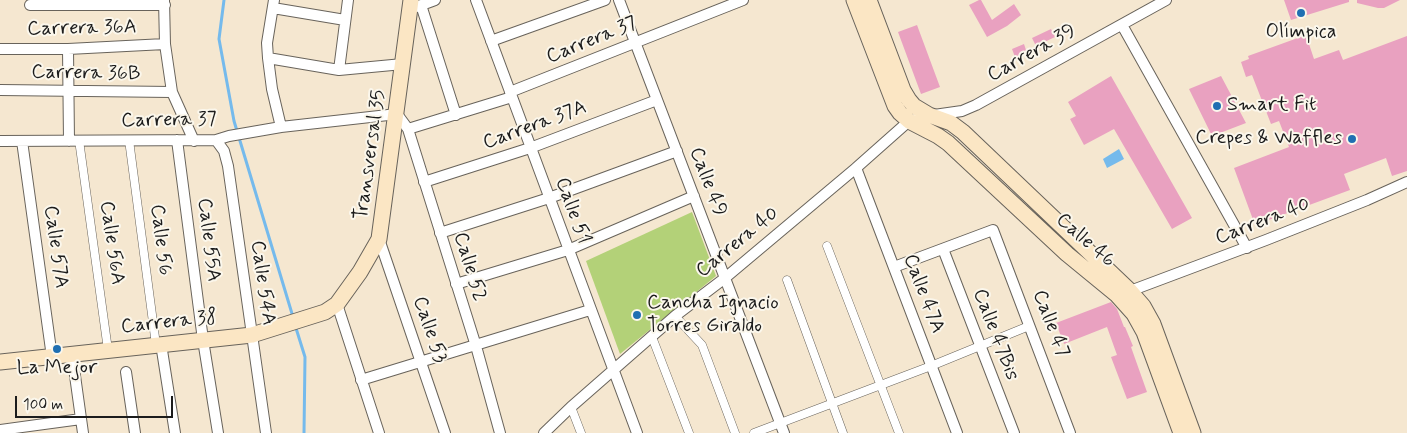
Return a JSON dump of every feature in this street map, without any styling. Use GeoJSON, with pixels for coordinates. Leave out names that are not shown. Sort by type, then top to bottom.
{"type":"FeatureCollection","features":[{"type":"Feature","properties":{"kind":"main road"},"geometry":{"type":"LineString","coordinates":[[854,0],[895,106],[909,121]]}},
{"type":"Feature","properties":{"kind":"main road"},"geometry":{"type":"LineString","coordinates":[[869,0],[905,96],[914,106],[929,115]]}},
{"type":"Feature","properties":{"kind":"main road","name":"Transversal 35"},"geometry":{"type":"LineString","coordinates":[[336,304],[360,272],[379,239],[403,64],[414,5]]}},
{"type":"Feature","properties":{"kind":"main road","name":"Calle 46"},"geometry":{"type":"LineString","coordinates":[[929,115],[951,123],[963,132],[1130,290],[1144,306],[1154,324],[1193,433]]}},
{"type":"Feature","properties":{"kind":"main road","name":"Calle 46"},"geometry":{"type":"LineString","coordinates":[[909,121],[948,143],[1067,254],[1117,295],[1134,314],[1144,332],[1180,433]]}},
{"type":"Feature","properties":{"kind":"main road","name":"Carrera 38"},"geometry":{"type":"LineString","coordinates":[[0,362],[252,335],[325,312],[336,304]]}},
{"type":"Feature","properties":{"kind":"street"},"geometry":{"type":"LineString","coordinates":[[338,70],[348,0]]}},
{"type":"Feature","properties":{"kind":"street"},"geometry":{"type":"LineString","coordinates":[[435,0],[414,5],[456,115]]}},
{"type":"Feature","properties":{"kind":"street","name":"Calle 51"},"geometry":{"type":"LineString","coordinates":[[477,0],[530,148],[637,433]]}},
{"type":"Feature","properties":{"kind":"street"},"geometry":{"type":"LineString","coordinates":[[491,41],[605,0]]}},
{"type":"Feature","properties":{"kind":"street","name":"Calle 49"},"geometry":{"type":"LineString","coordinates":[[619,0],[782,428]]}},
{"type":"Feature","properties":{"kind":"street","name":"Carrera 37"},"geometry":{"type":"LineString","coordinates":[[408,129],[456,115],[511,95],[743,0]]}},
{"type":"Feature","properties":{"kind":"street","name":"Carrera 39"},"geometry":{"type":"LineString","coordinates":[[909,121],[929,115],[962,111],[976,105],[1166,0]]}},
{"type":"Feature","properties":{"kind":"street"},"geometry":{"type":"LineString","coordinates":[[30,5],[164,2],[165,44],[172,92],[194,140]]}},
{"type":"Feature","properties":{"kind":"street"},"geometry":{"type":"LineString","coordinates":[[282,127],[272,89],[267,43],[274,4],[345,20]]}},
{"type":"Feature","properties":{"kind":"street"},"geometry":{"type":"LineString","coordinates":[[1122,25],[1247,248]]}},
{"type":"Feature","properties":{"kind":"street","name":"Carrera 36A"},"geometry":{"type":"LineString","coordinates":[[0,49],[68,49],[165,44]]}},
{"type":"Feature","properties":{"kind":"street","name":"Calle 56A"},"geometry":{"type":"LineString","coordinates":[[68,49],[69,92],[74,141],[108,350]]}},
{"type":"Feature","properties":{"kind":"street"},"geometry":{"type":"LineString","coordinates":[[268,58],[338,70],[403,64]]}},
{"type":"Feature","properties":{"kind":"street","name":"Carrera 36B"},"geometry":{"type":"LineString","coordinates":[[0,90],[172,92]]}},
{"type":"Feature","properties":{"kind":"street","name":"Carrera 37A"},"geometry":{"type":"LineString","coordinates":[[424,182],[530,148],[657,100]]}},
{"type":"Feature","properties":{"kind":"street","name":"Carrera 37"},"geometry":{"type":"LineString","coordinates":[[0,141],[216,140],[282,127],[396,114]]}},
{"type":"Feature","properties":{"kind":"street","name":"Calle 52"},"geometry":{"type":"LineString","coordinates":[[396,114],[408,129],[476,346],[500,433]]}},
{"type":"Feature","properties":{"kind":"street","name":"Carrera 40"},"geometry":{"type":"LineString","coordinates":[[544,433],[675,316],[725,278],[909,121]]}},
{"type":"Feature","properties":{"kind":"street","name":"Calle 56"},"geometry":{"type":"LineString","coordinates":[[129,140],[158,344],[175,433]]}},
{"type":"Feature","properties":{"kind":"street","name":"Calle 55A"},"geometry":{"type":"LineString","coordinates":[[177,140],[203,340],[218,433]]}},
{"type":"Feature","properties":{"kind":"street","name":"Calle 54A"},"geometry":{"type":"LineString","coordinates":[[216,140],[224,151],[228,166],[266,433]]}},
{"type":"Feature","properties":{"kind":"street","name":"Calle 57A"},"geometry":{"type":"LineString","coordinates":[[22,142],[52,356]]}},
{"type":"Feature","properties":{"kind":"street"},"geometry":{"type":"LineString","coordinates":[[440,233],[549,198],[677,151]]}},
{"type":"Feature","properties":{"kind":"street","name":"Calle 47A"},"geometry":{"type":"LineString","coordinates":[[856,168],[957,433]]}},
{"type":"Feature","properties":{"kind":"street","name":"Carrera 40"},"geometry":{"type":"LineString","coordinates":[[1130,290],[1247,248],[1407,182]]}},
{"type":"Feature","properties":{"kind":"street"},"geometry":{"type":"LineString","coordinates":[[456,284],[568,250],[694,196]]}},
{"type":"Feature","properties":{"kind":"street","name":"Calle 47"},"geometry":{"type":"LineString","coordinates":[[943,249],[992,230],[1070,433]]}},
{"type":"Feature","properties":{"kind":"street","name":"Calle 53"},"geometry":{"type":"LineString","coordinates":[[379,239],[445,433]]}},
{"type":"Feature","properties":{"kind":"street"},"geometry":{"type":"LineString","coordinates":[[826,246],[899,433]]}},
{"type":"Feature","properties":{"kind":"street"},"geometry":{"type":"LineString","coordinates":[[894,267],[943,249]]}},
{"type":"Feature","properties":{"kind":"street","name":"Calle 47Bis"},"geometry":{"type":"LineString","coordinates":[[943,249],[1014,433]]}},
{"type":"Feature","properties":{"kind":"street"},"geometry":{"type":"LineString","coordinates":[[787,280],[843,433]]}},
{"type":"Feature","properties":{"kind":"street"},"geometry":{"type":"LineString","coordinates":[[336,304],[379,433]]}},
{"type":"Feature","properties":{"kind":"street"},"geometry":{"type":"LineString","coordinates":[[361,380],[422,363],[590,310]]}},
{"type":"Feature","properties":{"kind":"street"},"geometry":{"type":"LineString","coordinates":[[675,316],[702,345],[735,433]]}},
{"type":"Feature","properties":{"kind":"street"},"geometry":{"type":"LineString","coordinates":[[754,433],[782,428],[832,403],[880,386],[1029,326]]}},
{"type":"Feature","properties":{"kind":"street"},"geometry":{"type":"LineString","coordinates":[[652,337],[689,433]]}},
{"type":"Feature","properties":{"kind":"street"},"geometry":{"type":"LineString","coordinates":[[72,354],[83,433]]}},
{"type":"Feature","properties":{"kind":"street"},"geometry":{"type":"LineString","coordinates":[[126,372],[135,433]]}},
{"type":"Feature","properties":{"kind":"street"},"geometry":{"type":"LineString","coordinates":[[571,407],[581,433]]}},
{"type":"Feature","properties":{"kind":"street"},"geometry":{"type":"LineString","coordinates":[[0,430],[35,429],[81,419]]}},
{"type":"Feature","properties":{"kind":"green space","name":"Cancha Ignacio Torres Giraldo"},"geometry":{"type":"Polygon","coordinates":[[[692,212],[716,276],[620,354],[586,261],[692,212]]]}},
{"type":"Feature","properties":{"kind":"water"},"geometry":{"type":"Polygon","coordinates":[[[1119,149],[1124,159],[1107,168],[1103,159],[1119,149]]]}},
{"type":"Feature","properties":{"kind":"building"},"geometry":{"type":"Polygon","coordinates":[[[981,0],[992,20],[1014,4],[1021,15],[1007,26],[987,37],[969,5],[981,0]]]}},
{"type":"Feature","properties":{"kind":"building","name":"Olímpica"},"geometry":{"type":"Polygon","coordinates":[[[1284,0],[1349,0],[1349,2],[1291,20],[1284,0]]]}},
{"type":"Feature","properties":{"kind":"building"},"geometry":{"type":"Polygon","coordinates":[[[1357,0],[1400,0],[1384,8],[1378,8],[1357,3],[1357,0]]]}},
{"type":"Feature","properties":{"kind":"building"},"geometry":{"type":"Polygon","coordinates":[[[917,25],[940,87],[921,94],[898,32],[917,25]]]}},
{"type":"Feature","properties":{"kind":"building"},"geometry":{"type":"Polygon","coordinates":[[[1051,29],[1055,37],[1036,46],[1032,38],[1051,29]]]}},
{"type":"Feature","properties":{"kind":"building"},"geometry":{"type":"Polygon","coordinates":[[[1306,35],[1314,59],[1339,50],[1343,60],[1407,36],[1407,171],[1392,176],[1386,158],[1344,174],[1350,190],[1255,225],[1234,168],[1289,147],[1279,121],[1271,124],[1252,75],[1246,77],[1241,62],[1249,59],[1248,56],[1306,35]]]}},
{"type":"Feature","properties":{"kind":"building"},"geometry":{"type":"Polygon","coordinates":[[[1024,44],[1027,53],[1015,57],[1012,49],[1024,44]]]}},
{"type":"Feature","properties":{"kind":"building"},"geometry":{"type":"Polygon","coordinates":[[[1111,76],[1192,218],[1172,229],[1114,129],[1084,145],[1070,119],[1076,116],[1068,102],[1111,76]]]}},
{"type":"Feature","properties":{"kind":"building","name":"Smart Fit"},"geometry":{"type":"Polygon","coordinates":[[[1221,76],[1246,123],[1212,136],[1189,89],[1221,76]]]}},
{"type":"Feature","properties":{"kind":"building"},"geometry":{"type":"Polygon","coordinates":[[[1111,302],[1117,309],[1133,346],[1131,347],[1147,392],[1127,399],[1111,357],[1117,355],[1107,327],[1064,344],[1056,323],[1111,302]]]}},
{"type":"Feature","properties":{"kind":"waterway"},"geometry":{"type":"LineString","coordinates":[[224,0],[219,39],[234,121],[293,317]]}},
{"type":"Feature","properties":{"kind":"waterway"},"geometry":{"type":"LineString","coordinates":[[295,325],[305,357],[304,433]]}},
{"type":"Feature","properties":{"kind":"place","name":"Olímpica"},"geometry":{"type":"Point","coordinates":[1301,13]}},
{"type":"Feature","properties":{"kind":"place","name":"Smart Fit"},"geometry":{"type":"Point","coordinates":[1217,106]}},
{"type":"Feature","properties":{"kind":"place","name":"Crepes & Waffles"},"geometry":{"type":"Point","coordinates":[1352,139]}},
{"type":"Feature","properties":{"kind":"place","name":"Cancha Ignacio Torres Giraldo"},"geometry":{"type":"Point","coordinates":[637,315]}},
{"type":"Feature","properties":{"kind":"place","name":"La Mejor"},"geometry":{"type":"Point","coordinates":[57,349]}}]}
